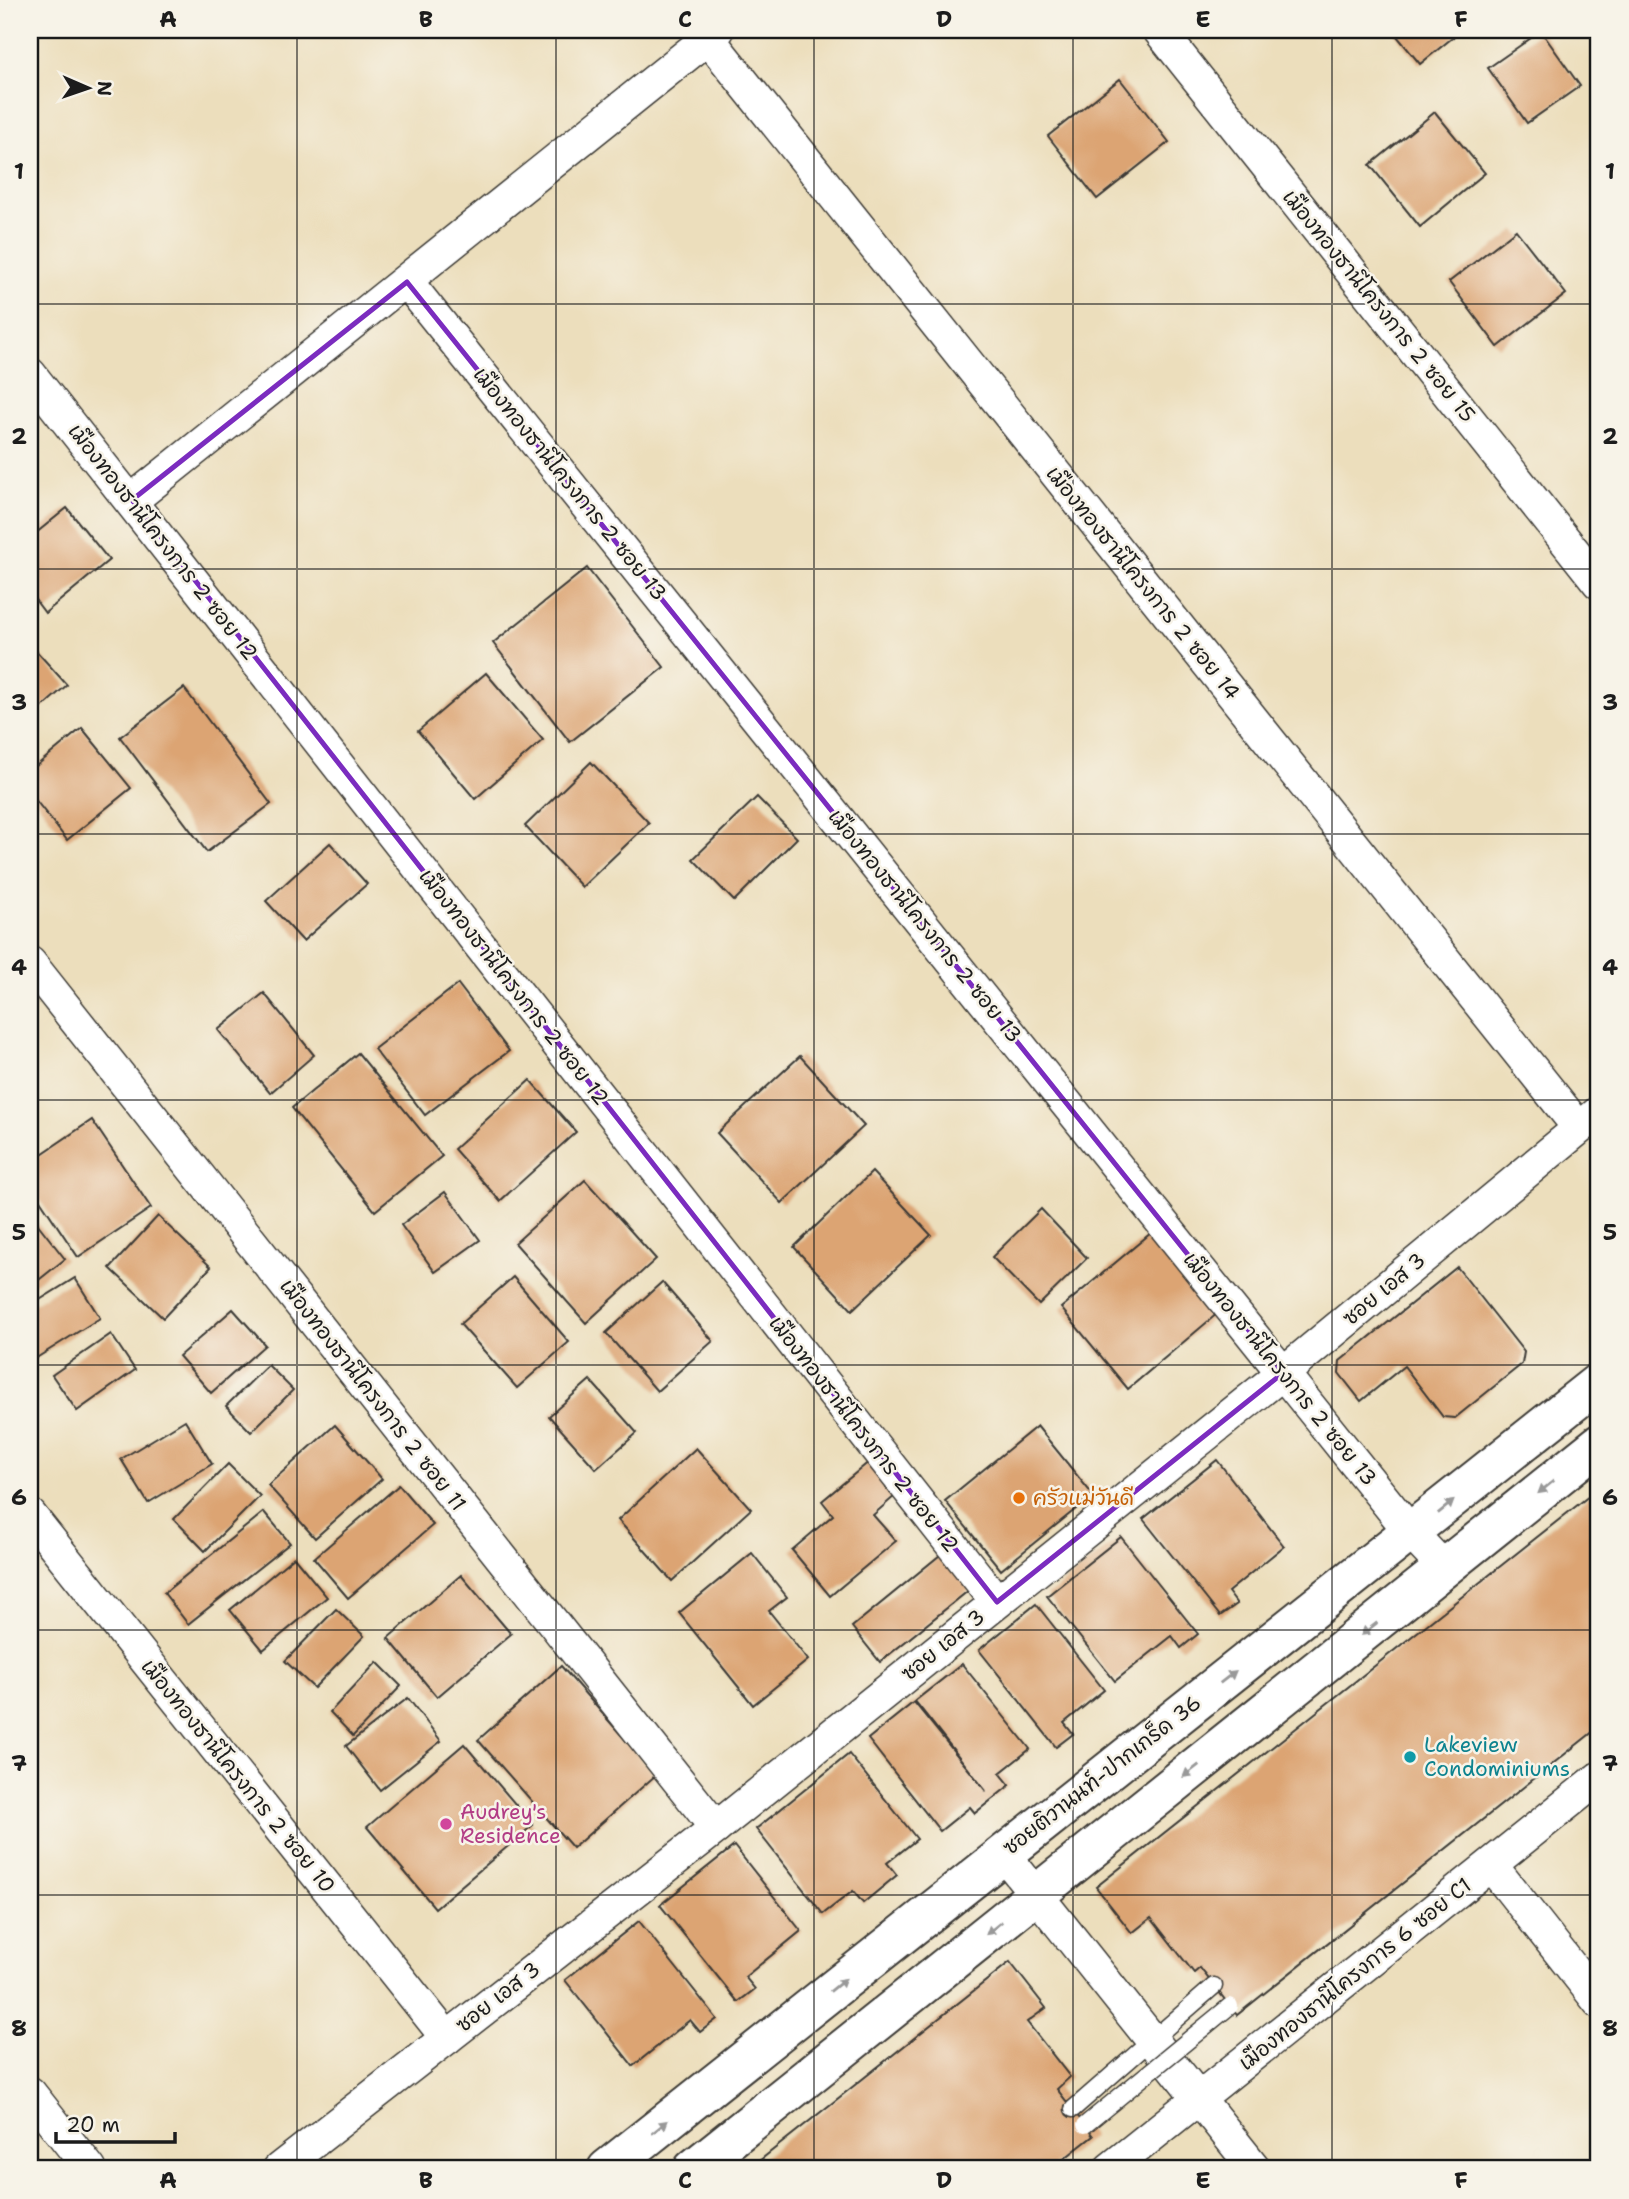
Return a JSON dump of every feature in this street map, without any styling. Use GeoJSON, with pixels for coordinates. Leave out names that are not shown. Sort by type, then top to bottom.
{"type":"FeatureCollection","features":[{"type":"Feature","properties":{"kind":"street","name":"เมืองทองธานีโครงการ 2 ซอย 15"},"geometry":{"type":"LineString","coordinates":[[1159,30],[1599,583]]}},
{"type":"Feature","properties":{"kind":"street"},"geometry":{"type":"LineString","coordinates":[[132,500],[713,34]]}},
{"type":"Feature","properties":{"kind":"street","name":"เมืองทองธานีโครงการ 2 ซอย 14"},"geometry":{"type":"LineString","coordinates":[[713,34],[1589,1120]]}},
{"type":"Feature","properties":{"kind":"street","name":"เมืองทองธานีโครงการ 2 ซอย 13"},"geometry":{"type":"LineString","coordinates":[[407,282],[1412,1534],[1445,1570]]}},
{"type":"Feature","properties":{"kind":"street","name":"เมืองทองธานีโครงการ 2 ซอย 12"},"geometry":{"type":"LineString","coordinates":[[30,374],[132,500],[996,1602]]}},
{"type":"Feature","properties":{"kind":"street","name":"เมืองทองธานีโครงการ 2 ซอย 11"},"geometry":{"type":"LineString","coordinates":[[30,962],[716,1828]]}},
{"type":"Feature","properties":{"kind":"street","name":"ซอย เอส 3"},"geometry":{"type":"LineString","coordinates":[[279,2169],[716,1828],[1283,1373],[1589,1120]]}},
{"type":"Feature","properties":{"kind":"street","name":"ซอยติวานนท์-ปากเกร็ด 36"},"geometry":{"type":"LineString","coordinates":[[607,2169],[1003,1853],[1412,1534],[1599,1382]]}},
{"type":"Feature","properties":{"kind":"street"},"geometry":{"type":"LineString","coordinates":[[693,2169],[1445,1570],[1599,1444]]}},
{"type":"Feature","properties":{"kind":"street","name":"เมืองทองธานีโครงการ 2 ซอย 10"},"geometry":{"type":"LineString","coordinates":[[30,1515],[447,2038]]}},
{"type":"Feature","properties":{"kind":"street","name":"เมืองทองธานีโครงการ 6 ซอย C1"},"geometry":{"type":"LineString","coordinates":[[1110,2169],[1599,1778]]}},
{"type":"Feature","properties":{"kind":"street"},"geometry":{"type":"LineString","coordinates":[[1003,1853],[1255,2169]]}},
{"type":"Feature","properties":{"kind":"street"},"geometry":{"type":"LineString","coordinates":[[1491,1864],[1599,2002]]}},
{"type":"Feature","properties":{"kind":"street"},"geometry":{"type":"LineString","coordinates":[[30,2093],[90,2169]]}},
{"type":"Feature","properties":{"kind":"lane"},"geometry":{"type":"LineString","coordinates":[[1073,2109],[1214,1986]]}},
{"type":"Feature","properties":{"kind":"lane"},"geometry":{"type":"LineString","coordinates":[[1085,2125],[1230,2006]]}},
{"type":"Feature","properties":{"kind":"highlighted area"},"geometry":{"type":"Polygon","coordinates":[[[407,282],[1283,1373],[997,1602],[132,500],[407,282]]]}},
{"type":"Feature","properties":{"kind":"building"},"geometry":{"type":"Polygon","coordinates":[[[1392,30],[1462,30],[1420,64],[1392,30]]]}},
{"type":"Feature","properties":{"kind":"building"},"geometry":{"type":"Polygon","coordinates":[[[1541,31],[1580,86],[1527,123],[1488,68],[1541,31]]]}},
{"type":"Feature","properties":{"kind":"building"},"geometry":{"type":"Polygon","coordinates":[[[1120,79],[1169,142],[1097,199],[1048,136],[1120,79]]]}},
{"type":"Feature","properties":{"kind":"building"},"geometry":{"type":"Polygon","coordinates":[[[1435,112],[1485,173],[1420,227],[1370,165],[1435,112]]]}},
{"type":"Feature","properties":{"kind":"building"},"geometry":{"type":"Polygon","coordinates":[[[1516,230],[1566,294],[1498,347],[1449,282],[1516,230]]]}},
{"type":"Feature","properties":{"kind":"building"},"geometry":{"type":"Polygon","coordinates":[[[67,508],[109,560],[45,613],[30,593],[30,538],[67,508]]]}},
{"type":"Feature","properties":{"kind":"building"},"geometry":{"type":"Polygon","coordinates":[[[587,568],[664,667],[570,742],[493,643],[587,568]]]}},
{"type":"Feature","properties":{"kind":"building"},"geometry":{"type":"Polygon","coordinates":[[[30,644],[67,685],[30,718],[30,644]]]}},
{"type":"Feature","properties":{"kind":"building"},"geometry":{"type":"Polygon","coordinates":[[[486,673],[543,740],[475,799],[418,731],[486,673]]]}},
{"type":"Feature","properties":{"kind":"building"},"geometry":{"type":"Polygon","coordinates":[[[184,688],[271,804],[207,852],[120,737],[184,688]]]}},
{"type":"Feature","properties":{"kind":"building"},"geometry":{"type":"Polygon","coordinates":[[[82,728],[131,788],[67,840],[30,793],[30,771],[82,728]]]}},
{"type":"Feature","properties":{"kind":"building"},"geometry":{"type":"Polygon","coordinates":[[[591,762],[649,823],[582,887],[525,826],[591,762]]]}},
{"type":"Feature","properties":{"kind":"building"},"geometry":{"type":"Polygon","coordinates":[[[757,797],[797,838],[734,901],[693,859],[757,797]]]}},
{"type":"Feature","properties":{"kind":"building"},"geometry":{"type":"Polygon","coordinates":[[[330,843],[367,884],[303,941],[266,901],[330,843]]]}},
{"type":"Feature","properties":{"kind":"building"},"geometry":{"type":"Polygon","coordinates":[[[458,984],[509,1051],[425,1115],[374,1049],[458,984]]]}},
{"type":"Feature","properties":{"kind":"building"},"geometry":{"type":"Polygon","coordinates":[[[264,993],[314,1055],[270,1093],[218,1030],[264,993]]]}},
{"type":"Feature","properties":{"kind":"building"},"geometry":{"type":"Polygon","coordinates":[[[358,1053],[442,1156],[375,1211],[292,1108],[358,1053]]]}},
{"type":"Feature","properties":{"kind":"building"},"geometry":{"type":"Polygon","coordinates":[[[800,1056],[864,1126],[782,1203],[717,1133],[800,1056]]]}},
{"type":"Feature","properties":{"kind":"building"},"geometry":{"type":"Polygon","coordinates":[[[530,1080],[576,1132],[500,1201],[454,1149],[530,1080]]]}},
{"type":"Feature","properties":{"kind":"building"},"geometry":{"type":"Polygon","coordinates":[[[92,1120],[151,1208],[78,1257],[30,1185],[30,1162],[92,1120]]]}},
{"type":"Feature","properties":{"kind":"building"},"geometry":{"type":"Polygon","coordinates":[[[872,1172],[931,1235],[852,1310],[794,1247],[872,1172]]]}},
{"type":"Feature","properties":{"kind":"building"},"geometry":{"type":"Polygon","coordinates":[[[585,1180],[656,1259],[586,1323],[515,1243],[585,1180]]]}},
{"type":"Feature","properties":{"kind":"building"},"geometry":{"type":"Polygon","coordinates":[[[445,1192],[480,1240],[435,1272],[401,1225],[445,1192]]]}},
{"type":"Feature","properties":{"kind":"building"},"geometry":{"type":"Polygon","coordinates":[[[1041,1209],[1087,1258],[1039,1305],[992,1257],[1041,1209]]]}},
{"type":"Feature","properties":{"kind":"building"},"geometry":{"type":"Polygon","coordinates":[[[30,1214],[65,1259],[30,1287],[30,1214]]]}},
{"type":"Feature","properties":{"kind":"building"},"geometry":{"type":"Polygon","coordinates":[[[158,1216],[211,1267],[163,1318],[110,1268],[158,1216]]]}},
{"type":"Feature","properties":{"kind":"building"},"geometry":{"type":"Polygon","coordinates":[[[1151,1233],[1218,1313],[1128,1389],[1061,1308],[1151,1233]]]}},
{"type":"Feature","properties":{"kind":"building"},"geometry":{"type":"Polygon","coordinates":[[[1457,1267],[1524,1352],[1522,1364],[1455,1418],[1443,1417],[1404,1366],[1361,1401],[1339,1373],[1340,1361],[1457,1267]]]}},
{"type":"Feature","properties":{"kind":"building"},"geometry":{"type":"Polygon","coordinates":[[[513,1277],[569,1342],[517,1388],[460,1324],[513,1277]]]}},
{"type":"Feature","properties":{"kind":"building"},"geometry":{"type":"Polygon","coordinates":[[[75,1278],[100,1318],[30,1362],[30,1306],[75,1278]]]}},
{"type":"Feature","properties":{"kind":"building"},"geometry":{"type":"Polygon","coordinates":[[[662,1282],[713,1341],[657,1391],[606,1333],[662,1282]]]}},
{"type":"Feature","properties":{"kind":"building"},"geometry":{"type":"Polygon","coordinates":[[[233,1309],[265,1345],[211,1393],[179,1356],[233,1309]]]}},
{"type":"Feature","properties":{"kind":"building"},"geometry":{"type":"Polygon","coordinates":[[[111,1334],[135,1370],[77,1411],[52,1375],[111,1334]]]}},
{"type":"Feature","properties":{"kind":"building"},"geometry":{"type":"Polygon","coordinates":[[[268,1365],[293,1390],[251,1432],[226,1406],[268,1365]]]}},
{"type":"Feature","properties":{"kind":"building"},"geometry":{"type":"Polygon","coordinates":[[[590,1380],[637,1433],[596,1469],[549,1416],[590,1380]]]}},
{"type":"Feature","properties":{"kind":"building"},"geometry":{"type":"Polygon","coordinates":[[[185,1420],[212,1464],[148,1503],[121,1459],[185,1420]]]}},
{"type":"Feature","properties":{"kind":"building"},"geometry":{"type":"Polygon","coordinates":[[[335,1425],[382,1479],[315,1538],[268,1485],[335,1425]]]}},
{"type":"Feature","properties":{"kind":"building","name":"ครัวแม่วันดี"},"geometry":{"type":"Polygon","coordinates":[[[1037,1426],[1093,1495],[1001,1570],[945,1501],[1037,1426]]]}},
{"type":"Feature","properties":{"kind":"building"},"geometry":{"type":"Polygon","coordinates":[[[696,1448],[751,1509],[672,1581],[618,1520],[696,1448]]]}},
{"type":"Feature","properties":{"kind":"building"},"geometry":{"type":"Polygon","coordinates":[[[876,1456],[903,1489],[873,1515],[896,1541],[830,1596],[792,1550],[833,1515],[822,1501],[876,1456]]]}},
{"type":"Feature","properties":{"kind":"building"},"geometry":{"type":"Polygon","coordinates":[[[1217,1460],[1284,1546],[1228,1592],[1237,1604],[1220,1616],[1143,1519],[1217,1460]]]}},
{"type":"Feature","properties":{"kind":"building"},"geometry":{"type":"Polygon","coordinates":[[[228,1464],[260,1496],[205,1551],[174,1519],[228,1464]]]}},
{"type":"Feature","properties":{"kind":"building"},"geometry":{"type":"Polygon","coordinates":[[[399,1485],[433,1525],[348,1598],[314,1558],[399,1485]]]}},
{"type":"Feature","properties":{"kind":"building","name":"Lakeview Condominiums"},"geometry":{"type":"Polygon","coordinates":[[[1599,1488],[1599,1727],[1237,2015],[1200,1968],[1194,1973],[1151,1918],[1132,1933],[1096,1887],[1599,1488]]]}},
{"type":"Feature","properties":{"kind":"building"},"geometry":{"type":"Polygon","coordinates":[[[264,1512],[290,1543],[188,1624],[164,1593],[264,1512]]]}},
{"type":"Feature","properties":{"kind":"building"},"geometry":{"type":"Polygon","coordinates":[[[1121,1537],[1198,1634],[1181,1648],[1172,1636],[1115,1681],[1047,1596],[1121,1537]]]}},
{"type":"Feature","properties":{"kind":"building"},"geometry":{"type":"Polygon","coordinates":[[[945,1551],[974,1586],[880,1662],[852,1627],[945,1551]]]}},
{"type":"Feature","properties":{"kind":"building"},"geometry":{"type":"Polygon","coordinates":[[[752,1553],[787,1597],[769,1611],[808,1660],[753,1705],[679,1613],[752,1553]]]}},
{"type":"Feature","properties":{"kind":"building"},"geometry":{"type":"Polygon","coordinates":[[[294,1557],[327,1597],[263,1650],[230,1610],[294,1557]]]}},
{"type":"Feature","properties":{"kind":"building"},"geometry":{"type":"Polygon","coordinates":[[[461,1575],[511,1634],[437,1697],[388,1638],[461,1575]]]}},
{"type":"Feature","properties":{"kind":"building"},"geometry":{"type":"Polygon","coordinates":[[[1036,1604],[1104,1690],[1064,1723],[1073,1734],[1056,1747],[979,1650],[1036,1604]]]}},
{"type":"Feature","properties":{"kind":"building"},"geometry":{"type":"Polygon","coordinates":[[[336,1609],[364,1636],[314,1688],[285,1661],[336,1609]]]}},
{"type":"Feature","properties":{"kind":"building"},"geometry":{"type":"Polygon","coordinates":[[[377,1662],[401,1686],[353,1736],[330,1712],[377,1662]]]}},
{"type":"Feature","properties":{"kind":"building"},"geometry":{"type":"Polygon","coordinates":[[[962,1664],[1030,1749],[1000,1773],[1010,1785],[975,1813],[970,1807],[940,1831],[868,1739],[914,1702],[986,1791],[915,1701],[962,1664]]]}},
{"type":"Feature","properties":{"kind":"building"},"geometry":{"type":"Polygon","coordinates":[[[561,1666],[656,1775],[573,1848],[478,1740],[561,1666]]]}},
{"type":"Feature","properties":{"kind":"building"},"geometry":{"type":"Polygon","coordinates":[[[408,1698],[441,1741],[380,1790],[346,1746],[408,1698]]]}},
{"type":"Feature","properties":{"kind":"building","name":"Audrey's Residence"},"geometry":{"type":"Polygon","coordinates":[[[464,1744],[533,1825],[435,1908],[367,1827],[464,1744]]]}},
{"type":"Feature","properties":{"kind":"building"},"geometry":{"type":"Polygon","coordinates":[[[849,1754],[917,1839],[887,1863],[897,1875],[863,1903],[853,1891],[823,1914],[756,1829],[849,1754]]]}},
{"type":"Feature","properties":{"kind":"building"},"geometry":{"type":"Polygon","coordinates":[[[734,1846],[801,1931],[745,1977],[755,1989],[738,2002],[660,1905],[734,1846]]]}},
{"type":"Feature","properties":{"kind":"building"},"geometry":{"type":"Polygon","coordinates":[[[639,1921],[717,2019],[700,2032],[690,2020],[633,2066],[565,1980],[639,1921]]]}},
{"type":"Feature","properties":{"kind":"building"},"geometry":{"type":"Polygon","coordinates":[[[1010,1962],[1046,2008],[1027,2022],[1070,2077],[1057,2089],[1093,2136],[1051,2169],[749,2169],[1010,1962]]]}},
{"type":"Feature","properties":{"kind":"place","name":"ครัวแม่วันดี"},"geometry":{"type":"Point","coordinates":[1019,1498]}},
{"type":"Feature","properties":{"kind":"place","name":"Lakeview Condominiums"},"geometry":{"type":"Point","coordinates":[1410,1757]}},
{"type":"Feature","properties":{"kind":"place","name":"Audrey's Residence"},"geometry":{"type":"Point","coordinates":[446,1824]}}]}
